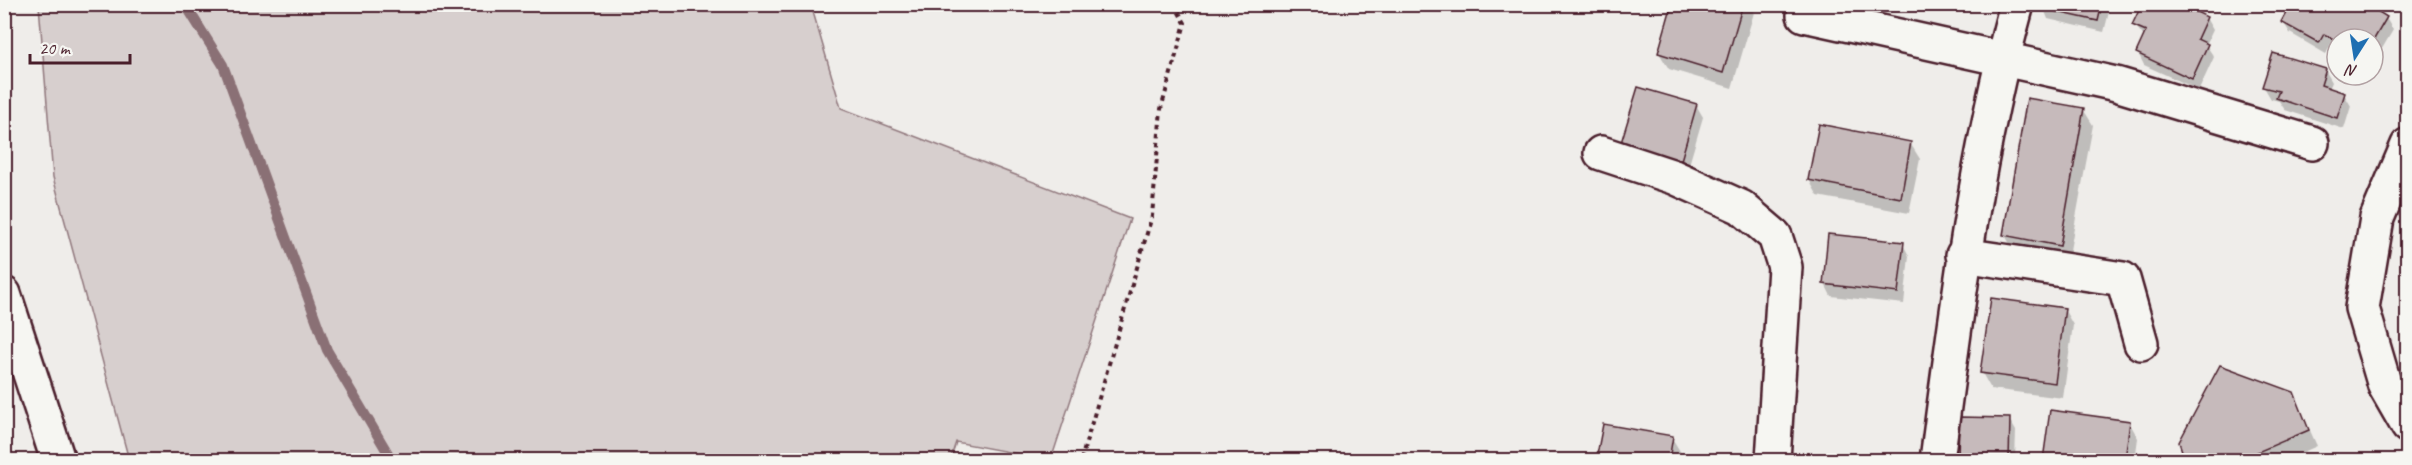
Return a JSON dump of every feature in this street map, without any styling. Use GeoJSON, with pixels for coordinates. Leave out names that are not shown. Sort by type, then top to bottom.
{"type":"FeatureCollection","features":[{"type":"Feature","properties":{"kind":"street"},"geometry":{"type":"LineString","coordinates":[[1937,460],[1963,255],[2002,59],[2017,4]]}},
{"type":"Feature","properties":{"kind":"street"},"geometry":{"type":"LineString","coordinates":[[1804,15],[2116,84],[2312,143]]}},
{"type":"Feature","properties":{"kind":"street"},"geometry":{"type":"LineString","coordinates":[[2408,145],[2377,218],[2362,308],[2385,386],[2408,426]]}},
{"type":"Feature","properties":{"kind":"street"},"geometry":{"type":"LineString","coordinates":[[1601,153],[1674,177],[1741,207],[1775,236],[1785,267],[1773,460]]}},
{"type":"Feature","properties":{"kind":"street"},"geometry":{"type":"LineString","coordinates":[[1963,255],[2123,279],[2141,343]]}},
{"type":"Feature","properties":{"kind":"street"},"geometry":{"type":"LineString","coordinates":[[4,294],[58,460]]}},
{"type":"Feature","properties":{"kind":"path"},"geometry":{"type":"LineString","coordinates":[[1081,460],[1152,216],[1161,109],[1185,23],[1174,4]]}},
{"type":"Feature","properties":{"kind":"shaded area"},"geometry":{"type":"Polygon","coordinates":[[[39,5],[811,5],[841,108],[1130,219],[1051,460],[956,442],[950,460],[129,460],[53,177],[39,5]]]}},
{"type":"Feature","properties":{"kind":"building"},"geometry":{"type":"Polygon","coordinates":[[[1672,4],[1743,4],[1723,73],[1658,53],[1672,4]]]}},
{"type":"Feature","properties":{"kind":"building"},"geometry":{"type":"Polygon","coordinates":[[[2040,4],[2102,4],[2098,21],[2039,8],[2040,4]]]}},
{"type":"Feature","properties":{"kind":"building"},"geometry":{"type":"Polygon","coordinates":[[[2142,4],[2180,4],[2207,17],[2197,39],[2208,44],[2192,79],[2136,53],[2146,31],[2132,25],[2142,4]]]}},
{"type":"Feature","properties":{"kind":"building"},"geometry":{"type":"Polygon","coordinates":[[[2291,4],[2366,4],[2387,17],[2381,27],[2325,27],[2325,35],[2319,43],[2281,22],[2291,4]]]}},
{"type":"Feature","properties":{"kind":"building"},"geometry":{"type":"Polygon","coordinates":[[[2273,53],[2325,69],[2321,85],[2345,93],[2337,118],[2276,98],[2279,91],[2262,87],[2273,53]]]}},
{"type":"Feature","properties":{"kind":"building"},"geometry":{"type":"Polygon","coordinates":[[[1638,87],[1697,104],[1680,164],[1620,146],[1638,87]]]}},
{"type":"Feature","properties":{"kind":"building"},"geometry":{"type":"Polygon","coordinates":[[[2027,98],[2084,108],[2060,246],[2003,235],[2027,98]]]}},
{"type":"Feature","properties":{"kind":"building"},"geometry":{"type":"Polygon","coordinates":[[[1819,124],[1911,142],[1901,198],[1808,180],[1819,124]]]}},
{"type":"Feature","properties":{"kind":"building"},"geometry":{"type":"Polygon","coordinates":[[[1828,234],[1904,242],[1898,293],[1823,284],[1828,234]]]}},
{"type":"Feature","properties":{"kind":"building"},"geometry":{"type":"Polygon","coordinates":[[[1991,298],[2065,308],[2055,383],[1980,373],[1991,298]]]}},
{"type":"Feature","properties":{"kind":"building"},"geometry":{"type":"Polygon","coordinates":[[[2220,365],[2294,392],[2309,430],[2239,460],[2185,460],[2179,442],[2220,365]]]}},
{"type":"Feature","properties":{"kind":"building"},"geometry":{"type":"Polygon","coordinates":[[[2050,410],[2130,421],[2125,460],[2043,460],[2050,410]]]}},
{"type":"Feature","properties":{"kind":"building"},"geometry":{"type":"Polygon","coordinates":[[[1959,417],[2010,418],[2009,460],[1958,460],[1959,417]]]}},
{"type":"Feature","properties":{"kind":"building"},"geometry":{"type":"Polygon","coordinates":[[[1603,424],[1673,436],[1669,460],[1596,460],[1603,424]]]}},
{"type":"Feature","properties":{"kind":"waterway"},"geometry":{"type":"LineString","coordinates":[[185,4],[223,65],[327,350],[392,460]]}}]}
